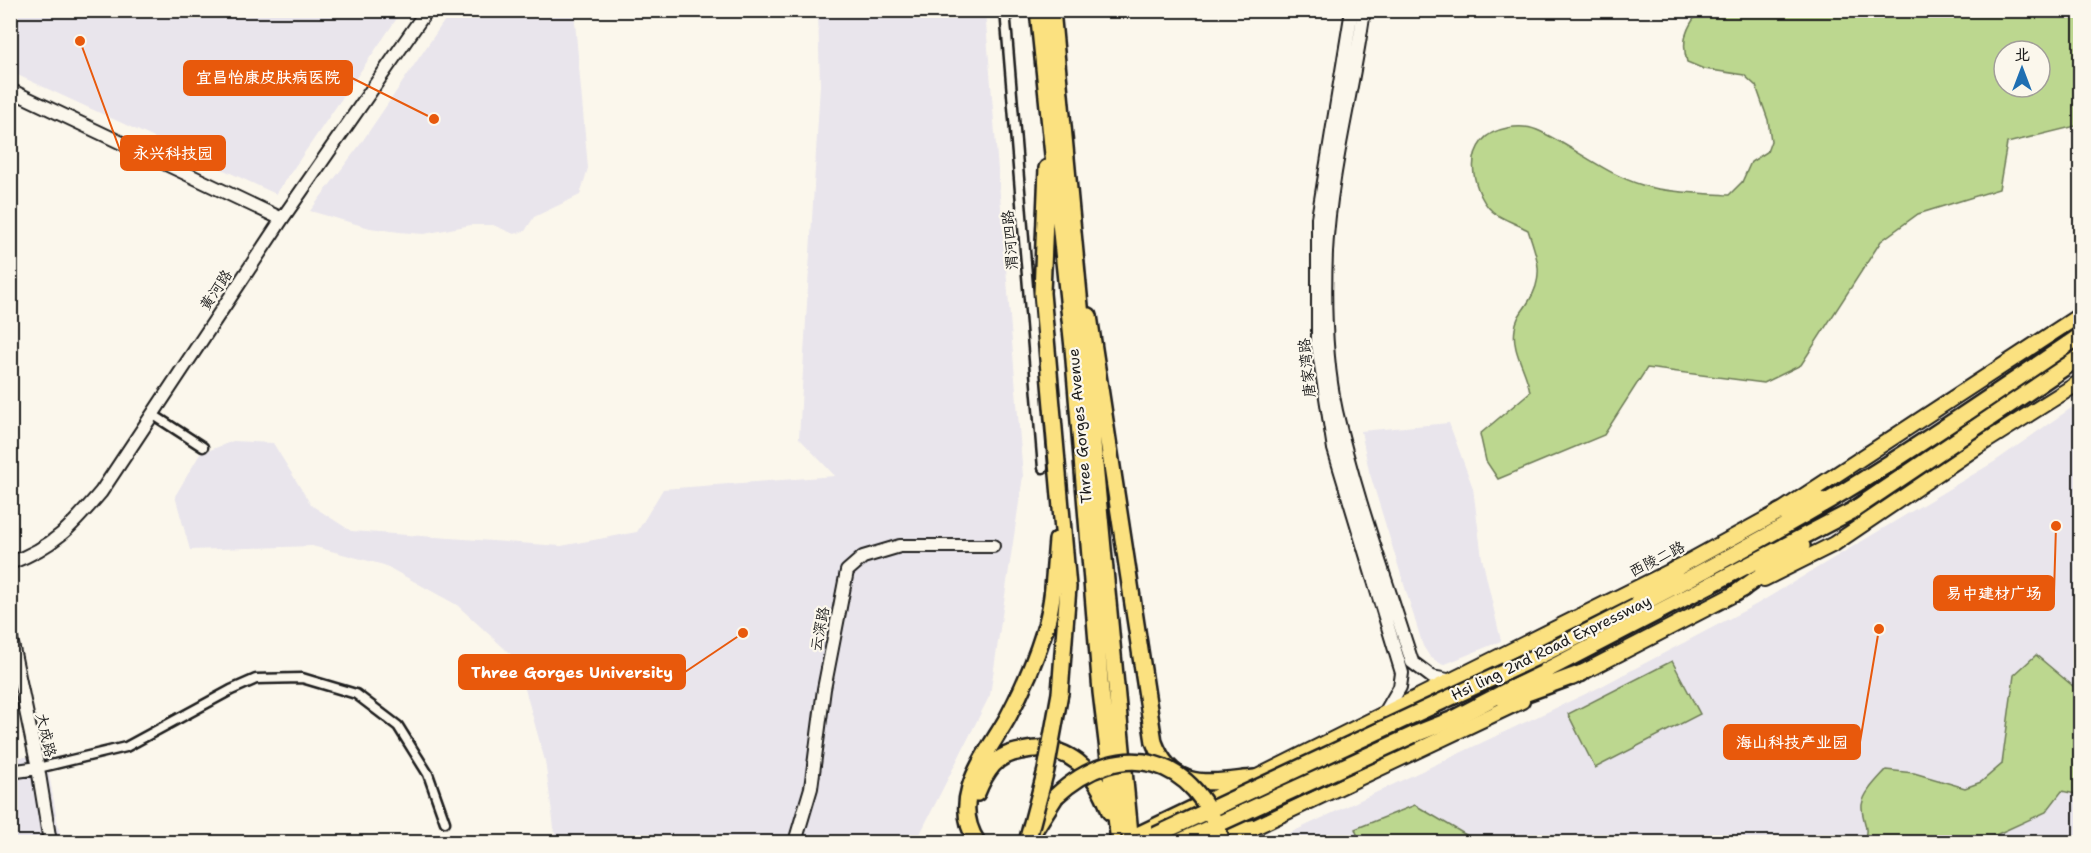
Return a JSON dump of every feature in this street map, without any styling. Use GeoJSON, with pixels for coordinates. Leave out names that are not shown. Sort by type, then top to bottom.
{"type":"FeatureCollection","features":[{"type":"Feature","properties":{"kind":"highway","name":"Three Gorges Avenue"},"geometry":{"type":"LineString","coordinates":[[1038,10],[1073,348],[1101,692],[1128,840]]}},
{"type":"Feature","properties":{"kind":"highway","name":"Three Gorges Avenue"},"geometry":{"type":"LineString","coordinates":[[1052,10],[1128,840]]}},
{"type":"Feature","properties":{"kind":"highway"},"geometry":{"type":"LineString","coordinates":[[1027,843],[1046,770],[1060,693],[1068,587],[1042,293],[1049,126]]}},
{"type":"Feature","properties":{"kind":"highway"},"geometry":{"type":"LineString","coordinates":[[1070,214],[1093,336],[1154,742],[1161,760],[1171,771],[1189,781],[1255,778]]}},
{"type":"Feature","properties":{"kind":"highway","name":"Hsi ling 2nd Road Expressway"},"geometry":{"type":"LineString","coordinates":[[1128,840],[1537,657],[1602,625],[1750,546],[1846,490],[1945,428],[2080,336]]}},
{"type":"Feature","properties":{"kind":"highway","name":"Hsi ling 2nd Road Expressway"},"geometry":{"type":"LineString","coordinates":[[1179,841],[1451,720],[1852,511],[2080,357]]}},
{"type":"Feature","properties":{"kind":"highway"},"geometry":{"type":"LineString","coordinates":[[1779,512],[1846,490]]}},
{"type":"Feature","properties":{"kind":"highway"},"geometry":{"type":"LineString","coordinates":[[977,843],[969,824],[968,790],[977,768],[1025,683],[1044,632],[1050,613],[1061,499]]}},
{"type":"Feature","properties":{"kind":"highway"},"geometry":{"type":"LineString","coordinates":[[1736,593],[1852,511]]}},
{"type":"Feature","properties":{"kind":"highway"},"geometry":{"type":"LineString","coordinates":[[1602,625],[1677,568]]}},
{"type":"Feature","properties":{"kind":"highway"},"geometry":{"type":"LineString","coordinates":[[1451,720],[1582,673]]}},
{"type":"Feature","properties":{"kind":"highway"},"geometry":{"type":"LineString","coordinates":[[988,843],[982,836],[975,814],[976,793],[994,763],[1006,754],[1031,748],[1052,749],[1076,758],[1090,773],[1106,798],[1128,840],[1226,793]]}},
{"type":"Feature","properties":{"kind":"highway"},"geometry":{"type":"LineString","coordinates":[[1027,843],[1046,809],[1068,785],[1092,770],[1129,762],[1162,767],[1176,773],[1191,785],[1213,818],[1222,843]]}},
{"type":"Feature","properties":{"kind":"highway"},"geometry":{"type":"LineString","coordinates":[[1179,841],[1253,828]]}},
{"type":"Feature","properties":{"kind":"highway"},"geometry":{"type":"LineString","coordinates":[[1235,843],[1253,828]]}},
{"type":"Feature","properties":{"kind":"main road","name":"黄河路"},"geometry":{"type":"LineString","coordinates":[[10,563],[30,556],[66,533],[101,492],[282,219],[427,10]]}},
{"type":"Feature","properties":{"kind":"main road","name":"唐家湾路"},"geometry":{"type":"LineString","coordinates":[[1353,10],[1318,218],[1318,346],[1334,449],[1402,673],[1400,687],[1386,711]]}},
{"type":"Feature","properties":{"kind":"main road","name":"唐家湾路"},"geometry":{"type":"LineString","coordinates":[[1364,10],[1330,207],[1326,251],[1326,301],[1335,408],[1412,662],[1431,677],[1454,681]]}},
{"type":"Feature","properties":{"kind":"main road"},"geometry":{"type":"LineString","coordinates":[[10,90],[282,219]]}},
{"type":"Feature","properties":{"kind":"main road","name":"西陵二路"},"geometry":{"type":"LineString","coordinates":[[1226,793],[1386,711],[1454,681],[1677,568],[1779,512],[2080,315]]}},
{"type":"Feature","properties":{"kind":"main road"},"geometry":{"type":"LineString","coordinates":[[1253,828],[1582,673],[1834,544],[1977,447],[2080,382]]}},
{"type":"Feature","properties":{"kind":"main road","name":"云深路"},"geometry":{"type":"LineString","coordinates":[[795,843],[811,788],[824,688],[847,571],[862,557],[900,546],[993,546]]}},
{"type":"Feature","properties":{"kind":"main road","name":"大成路"},"geometry":{"type":"LineString","coordinates":[[10,634],[38,768],[50,843]]}},
{"type":"Feature","properties":{"kind":"main road"},"geometry":{"type":"LineString","coordinates":[[1300,756],[1282,773],[1281,781],[1288,795],[1308,798],[1331,791]]}},
{"type":"Feature","properties":{"kind":"main road"},"geometry":{"type":"LineString","coordinates":[[10,772],[38,768]]}},
{"type":"Feature","properties":{"kind":"street","name":"渭河四路"},"geometry":{"type":"LineString","coordinates":[[1005,10],[1043,468]]}},
{"type":"Feature","properties":{"kind":"street"},"geometry":{"type":"LineString","coordinates":[[152,414],[203,447]]}},
{"type":"Feature","properties":{"kind":"street"},"geometry":{"type":"LineString","coordinates":[[38,768],[126,747],[231,690],[256,680],[302,678],[356,694],[398,726],[428,774],[445,822]]}},
{"type":"Feature","properties":{"kind":"shaded area"},"geometry":{"type":"Polygon","coordinates":[[[10,11],[402,11],[276,194],[11,72],[10,11]]]}},
{"type":"Feature","properties":{"kind":"shaded area"},"geometry":{"type":"Polygon","coordinates":[[[451,11],[574,11],[588,168],[580,195],[534,217],[525,231],[514,234],[493,225],[471,225],[424,234],[399,232],[370,228],[310,211],[359,146],[451,11]]]}},
{"type":"Feature","properties":{"kind":"shaded area"},"geometry":{"type":"Polygon","coordinates":[[[818,11],[985,11],[1023,476],[990,695],[916,842],[556,842],[545,761],[517,660],[457,605],[384,565],[312,546],[190,550],[175,496],[200,454],[233,441],[273,443],[311,505],[351,531],[561,546],[637,532],[663,489],[835,476],[799,438],[820,85],[818,11]]]}},
{"type":"Feature","properties":{"kind":"shaded area"},"geometry":{"type":"Polygon","coordinates":[[[2080,402],[2080,692],[2036,655],[2006,737],[2002,764],[1981,782],[1965,788],[1914,773],[1862,805],[1868,831],[1864,842],[1478,842],[1415,805],[1355,829],[1360,842],[1271,842],[1598,688],[1757,604],[1994,462],[2080,402]]]}},
{"type":"Feature","properties":{"kind":"shaded area"},"geometry":{"type":"Polygon","coordinates":[[[1449,423],[1473,488],[1482,558],[1501,641],[1443,665],[1430,657],[1423,646],[1369,471],[1361,431],[1449,423]]]}},
{"type":"Feature","properties":{"kind":"shaded area"},"geometry":{"type":"Polygon","coordinates":[[[11,757],[46,757],[61,842],[11,842],[11,757]]]}},
{"type":"Feature","properties":{"kind":"shaded area"},"geometry":{"type":"Polygon","coordinates":[[[2062,790],[2080,795],[2080,842],[1990,842],[1989,838],[2046,812],[2062,790]]]}},
{"type":"Feature","properties":{"kind":"green space"},"geometry":{"type":"Polygon","coordinates":[[[1700,10],[2080,11],[2080,125],[2007,143],[1999,189],[1918,214],[1881,241],[1801,365],[1764,383],[1647,368],[1604,435],[1498,479],[1486,461],[1480,434],[1530,392],[1514,337],[1520,314],[1534,292],[1538,266],[1528,230],[1498,216],[1482,199],[1475,177],[1474,164],[1478,146],[1487,137],[1500,130],[1515,127],[1530,128],[1550,136],[1614,174],[1642,185],[1674,191],[1729,195],[1742,182],[1751,162],[1767,152],[1771,141],[1768,120],[1756,86],[1744,75],[1704,69],[1687,62],[1685,41],[1688,29],[1700,10]]]}},
{"type":"Feature","properties":{"kind":"green space"},"geometry":{"type":"Polygon","coordinates":[[[2036,655],[2080,692],[2080,795],[2062,791],[2046,812],[1989,838],[1990,842],[1864,842],[1866,827],[1862,810],[1863,800],[1886,770],[1914,773],[1965,788],[1981,782],[2002,764],[2014,675],[2036,655]]]}},
{"type":"Feature","properties":{"kind":"green space"},"geometry":{"type":"Polygon","coordinates":[[[1672,661],[1700,714],[1595,768],[1568,714],[1672,661]]]}},
{"type":"Feature","properties":{"kind":"green space"},"geometry":{"type":"Polygon","coordinates":[[[1415,805],[1478,842],[1360,842],[1355,829],[1415,805]]]}},
{"type":"Feature","properties":{"kind":"place","name":"永兴科技园"},"geometry":{"type":"Point","coordinates":[80,41]}},
{"type":"Feature","properties":{"kind":"place","name":"宜昌怡康皮肤病医院"},"geometry":{"type":"Point","coordinates":[434,119]}},
{"type":"Feature","properties":{"kind":"place","name":"易中建材广场"},"geometry":{"type":"Point","coordinates":[2056,526]}},
{"type":"Feature","properties":{"kind":"place","name":"海山科技产业园"},"geometry":{"type":"Point","coordinates":[1879,629]}},
{"type":"Feature","properties":{"kind":"place","name":"Three Gorges University"},"geometry":{"type":"Point","coordinates":[743,633]}}]}
